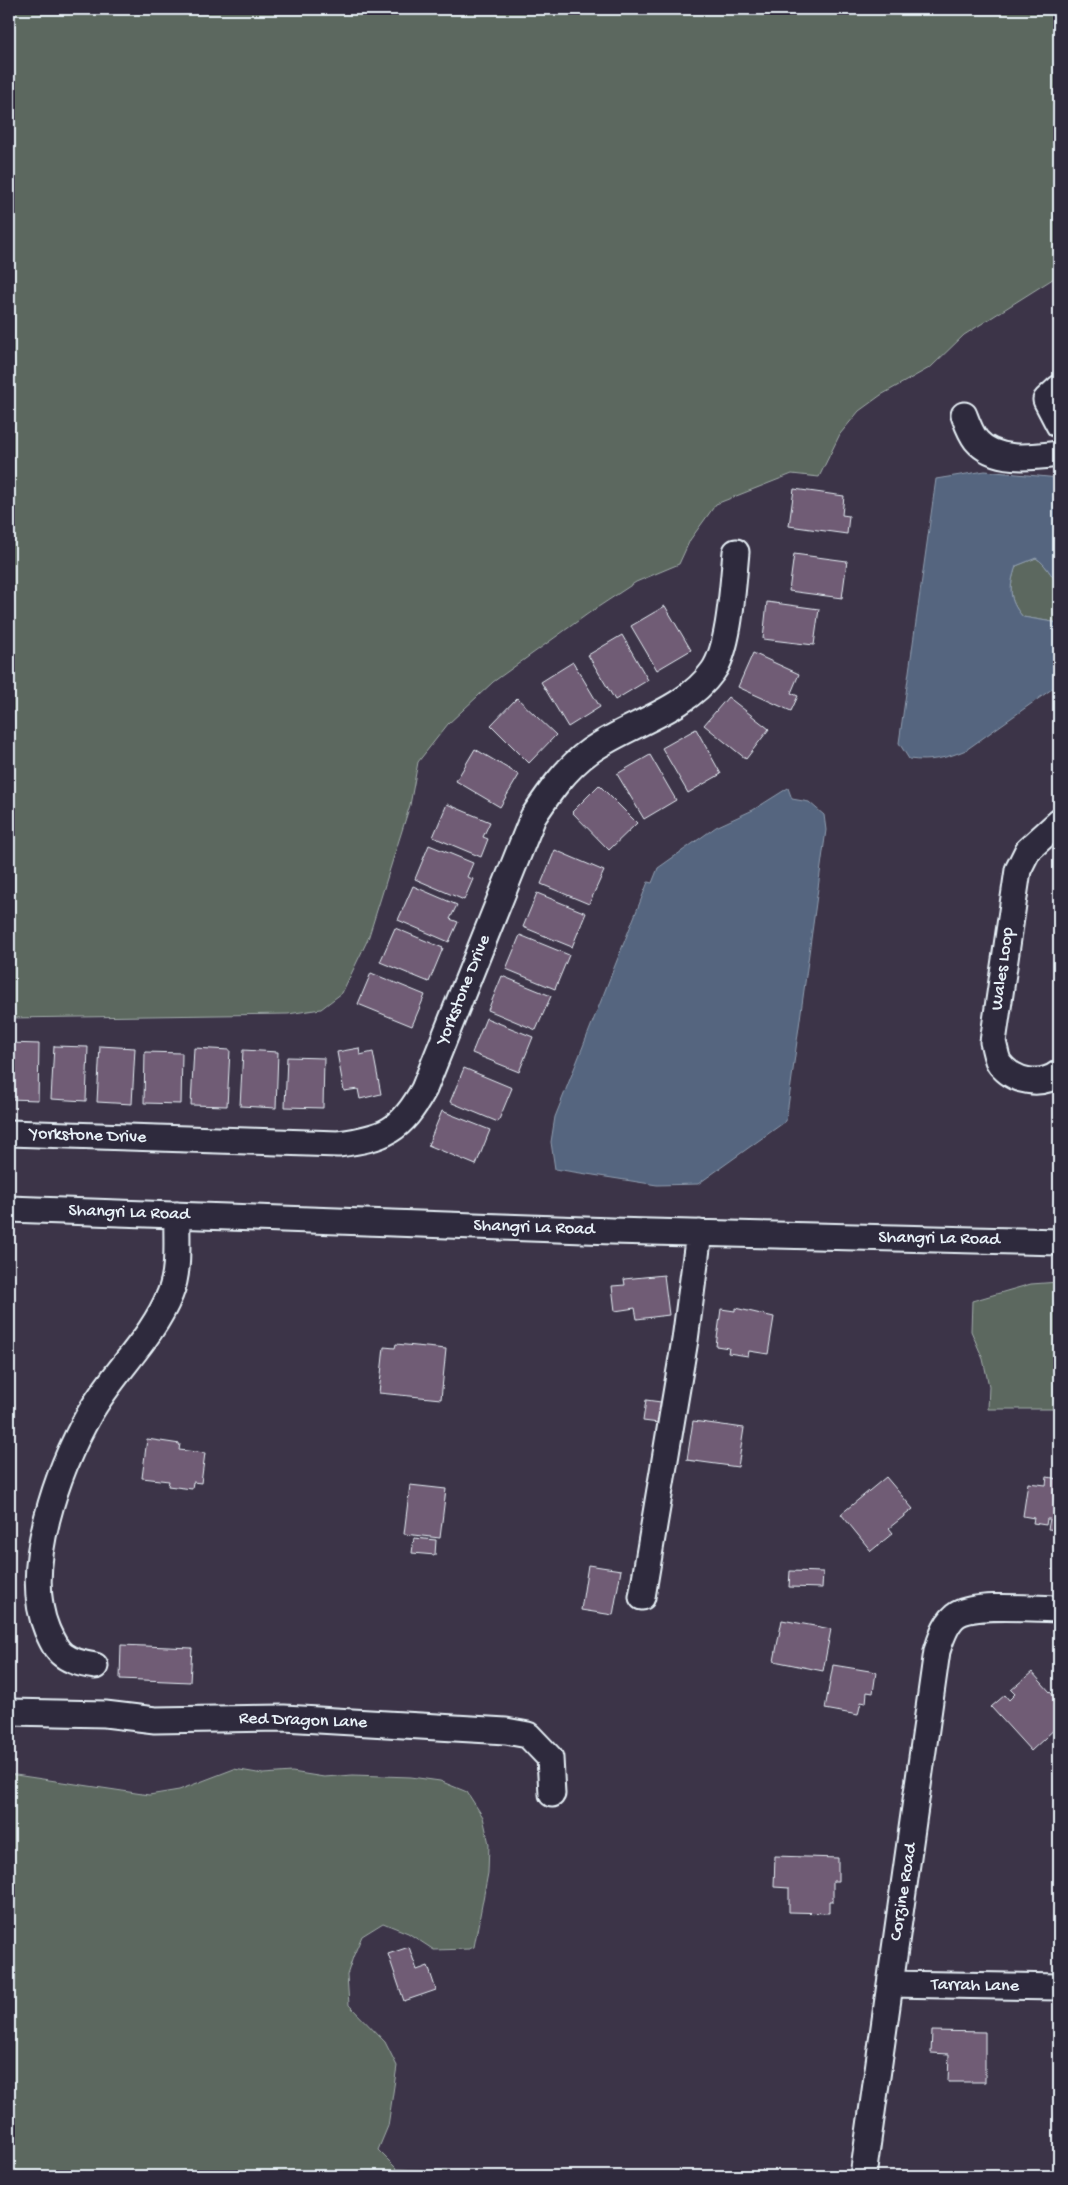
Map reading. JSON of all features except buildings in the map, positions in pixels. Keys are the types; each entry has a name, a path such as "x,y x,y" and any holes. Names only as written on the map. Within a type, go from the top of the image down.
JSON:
{"street":[{"path":"1053,394 1059,425"},
{"path":"964,415 977,441 998,453 1024,458 1059,454"},
{"name":"Yorkstone Drive","path":"9,1133 338,1144 369,1140 393,1129 412,1110 424,1089 533,817 552,788 590,750 690,695 714,670 724,641 736,552"},
{"name":"Wales Loop","path":"1059,822 1028,850 1018,870 993,1042 999,1063 1015,1078 1037,1082 1059,1073"},
{"name":"Shangri La Road","path":"9,1209 699,1233 1059,1242"},
{"path":"95,1666 77,1662 62,1654 52,1641 44,1623 40,1603 39,1564 41,1544 64,1468 74,1442 92,1410 158,1321 171,1292 176,1264 177,1215"},
{"path":"642,1597 685,1340 699,1233"},
{"name":"Corzine Road","path":"863,2176 937,1651 944,1630 958,1614 983,1608 1059,1609"},
{"name":"Red Dragon Lane","path":"9,1712 105,1714 155,1720 284,1718 506,1731 528,1735 550,1758 552,1794"},
{"name":"Tarrah Lane","path":"891,1984 1059,1987"}],"green space":[{"path":"9,9 1059,9 1059,275 964,335 931,367 881,395 859,411 840,434 819,477 792,474 716,504 690,540 679,564 636,582 589,613 493,682 448,724 418,762 410,805 368,939 342,993 321,1009 288,1014 9,1018"},
{"path":"1036,558 1059,584 1059,623 1023,617 1012,599 1011,587 1016,566"},
{"path":"1059,1282 1059,1409 988,1409 989,1386 983,1359 971,1331 972,1301 1031,1284"},
{"path":"234,1769 263,1774 292,1772 324,1777 353,1775 411,1777 440,1781 467,1792 483,1817 489,1844 488,1873 474,1947 469,1949 434,1950 408,1933 383,1923 362,1936 347,1975 349,2005 385,2042 397,2066 388,2126 378,2150 397,2169 447,2171 445,2176 9,2176 9,1774 149,1795 179,1790"}],"water":[{"path":"985,471 1059,478 1059,584 1036,558 1016,566 1011,593 1018,611 1023,617 1059,623 1059,684 966,750 938,759 909,759 899,743 936,479"},
{"path":"788,788 792,799 809,802 824,815 826,830 786,1121 698,1184 657,1185 555,1169 551,1142 555,1117 648,882 652,883 658,868 716,827 753,810"}]}
